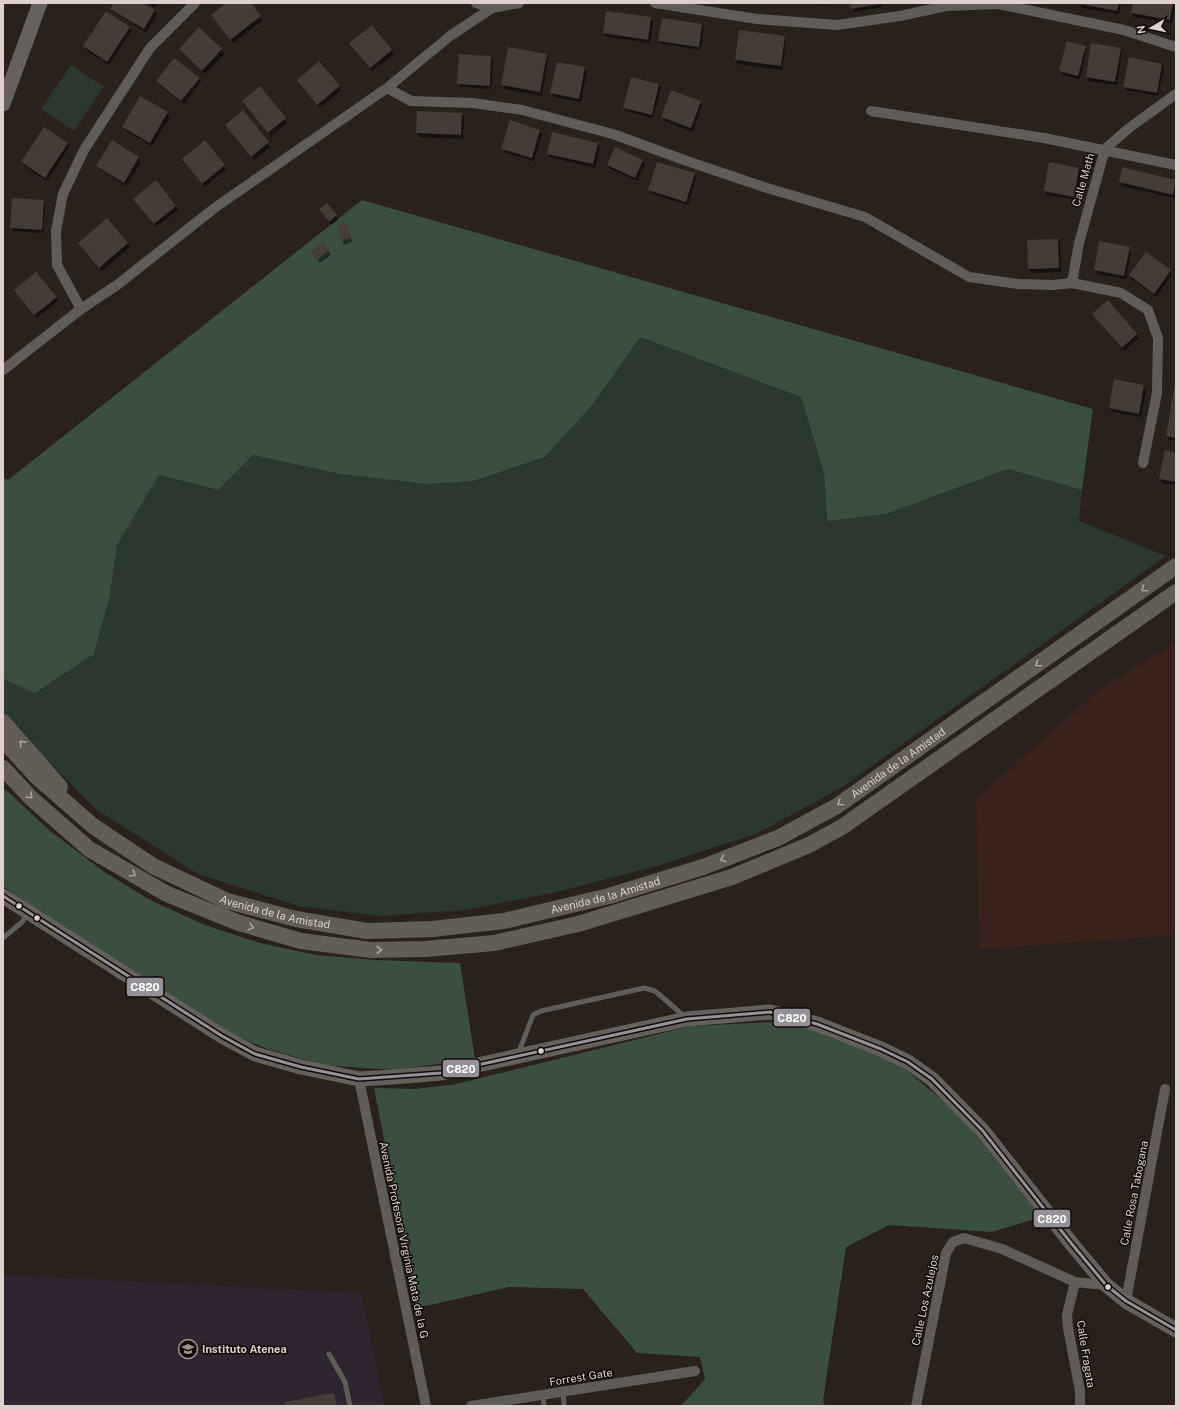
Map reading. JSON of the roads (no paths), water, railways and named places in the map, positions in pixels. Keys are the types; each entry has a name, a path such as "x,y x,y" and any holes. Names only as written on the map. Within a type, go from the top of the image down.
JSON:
{"main road":[{"path":"3,104 40,3"},
{"name":"Avenida de la Amistad","path":"3,740 38,778 93,826 153,866 227,901 296,919 367,931 432,929 504,921 594,900 703,867 778,838 837,806 1176,566"},
{"name":"Avenida de la Amistad","path":"3,768 31,798 89,849 167,894 239,924 301,941 371,950 426,950 494,943 578,924 724,879 809,845 842,827 1176,592"},
{"path":"3,722 28,749 93,826"},
{"path":"3,896 222,1036 255,1054 301,1067 359,1079 393,1078 441,1073 687,1019 770,1012 817,1024 881,1049 908,1062 932,1079 982,1130 1106,1285 1126,1301 1176,1330"}],"street":[{"path":"81,309 57,265 56,231 63,194 84,150 150,48 195,3"},
{"path":"476,3 492,8"},
{"path":"3,370 81,309 117,285 216,207 387,88 450,36 492,8 519,3"},
{"path":"655,3 757,19 837,25 900,16 946,4 998,4 1124,30 1176,47"},
{"path":"387,88 411,101 473,104 522,110 613,134 767,188 865,217 969,277 1018,284 1053,285 1072,283 1121,293 1148,310 1158,338 1156,393 1143,463"},
{"name":"Calle Math","path":"1072,283 1079,243 1104,149 1129,128 1176,94"},
{"path":"872,111 1036,136 1176,165"},
{"name":"Avenida Profesora Virginia Mata de la G","path":"359,1079 426,1406"},
{"name":"Calle Rosa Tabogana","path":"1126,1301 1165,1089"},
{"name":"Calle Los Azulejos","path":"916,1406 946,1254 952,1242 964,1238 1002,1249 1075,1282 1106,1285"},
{"name":"Calle Fragata","path":"1075,1282 1067,1316 1080,1391 1080,1406"},
{"name":"Forrest Gate","path":"471,1406 695,1371"}],"lane":[{"path":"3,938 21,923 28,913"},
{"path":"516,1056 533,1015 541,1011 644,988 655,991 687,1019"},
{"path":"329,1354 345,1382 350,1406"},
{"path":"563,1392 564,1406"},
{"path":"542,1395 544,1406"}],"place":[{"name":"Instituto Atenea","path":"188,1349"}]}
